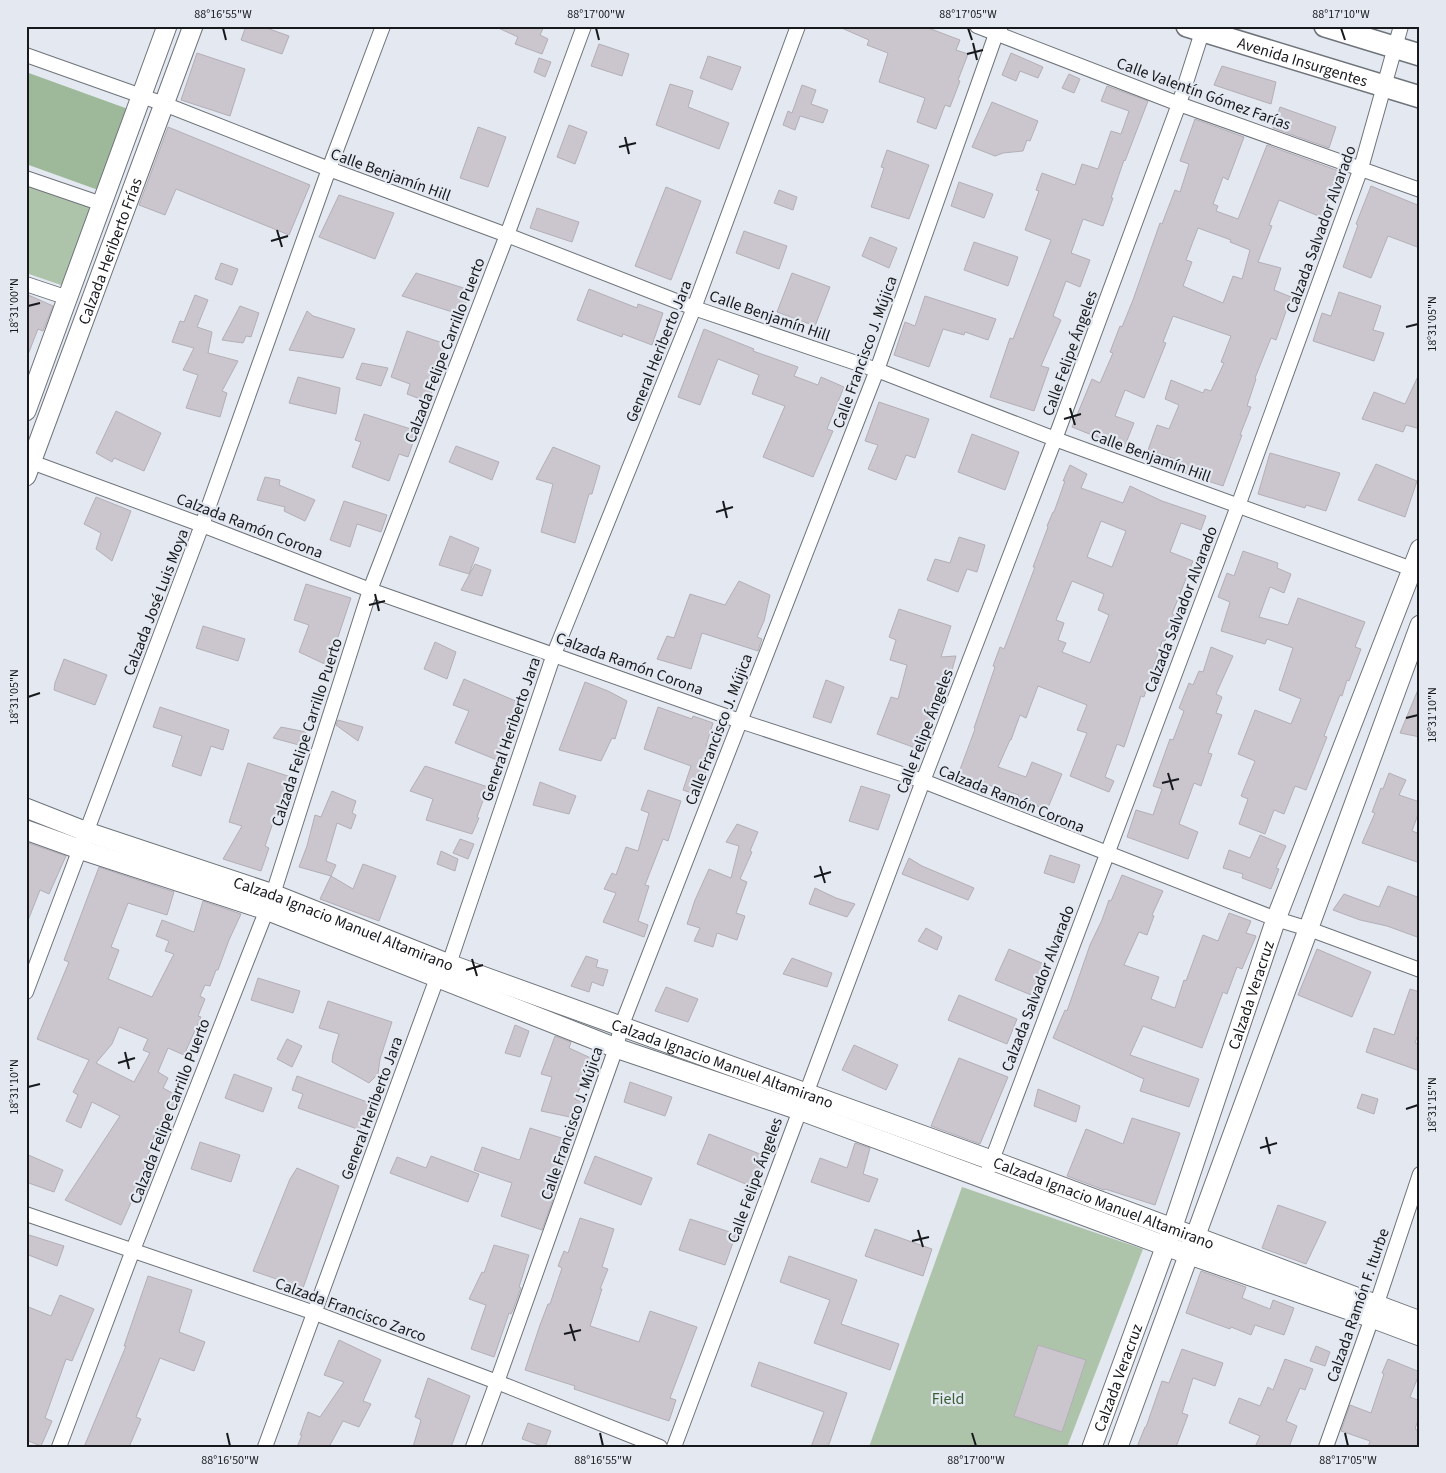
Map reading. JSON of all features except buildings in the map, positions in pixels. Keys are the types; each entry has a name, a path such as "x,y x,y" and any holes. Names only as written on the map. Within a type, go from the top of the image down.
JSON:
{"main road":[{"path":"1325,26 1420,55"},
{"name":"Avenida Insurgentes","path":"1198,28 1420,97"}],"street":[{"name":"Calzada Heriberto Frías","path":"26,411 167,26"},
{"name":"Calzada Heriberto Frías","path":"28,466 193,26"},
{"name":"Calzada José Luis Moya","path":"26,992 202,525 329,169 383,26"},
{"name":"Calzada Felipe Carrillo Puerto","path":"59,1447 270,902 370,590 507,235 584,26"},
{"name":"General Heriberto Jara","path":"265,1447 437,978 449,964 554,654 694,308 798,26"},
{"name":"Calle Valentín Gómez Farías","path":"977,26 998,30 1179,104 1420,190"},
{"name":"Calzada Salvador Alvarado","path":"985,1178 1238,506 1361,168 1401,26"},
{"name":"Calle Felipe Ángeles","path":"674,1447 923,781 1055,439 1179,104 1198,28"},
{"name":"Calle Francisco J. Mújica","path":"473,1447 616,1048 621,1027 877,370 998,30"},
{"name":"Calle Benjamín Hill","path":"26,55 164,104 694,308 877,370 1055,439 1416,571"},
{"path":"26,178 102,204"},
{"path":"26,284 68,298"},
{"name":"Calzada Ramón Corona","path":"28,466 202,525 370,590 740,721 923,781 1276,919 1309,929 1420,970"},
{"name":"Calzada Veracruz","path":"1092,1447 1168,1237 1276,919 1416,571 1420,549"},
{"name":"Calzada Veracruz","path":"1118,1447 1420,625"},
{"name":"Calzada Ignacio Manuel Altamirano","path":"26,808 270,902 449,964 621,1027 985,1178 1193,1246 1374,1312 1420,1336"},
{"name":"Calzada Ignacio Manuel Altamirano","path":"26,830 79,849 270,902 437,978 616,1048 991,1160 1168,1237"},
{"name":"Calzada Ramón F. Iturbe","path":"1326,1447 1420,1174"},
{"name":"Calzada Francisco Zarco","path":"26,1214 315,1313 497,1382 660,1447"},
{"name":"Calzada Ignacio Manuel Altamirano","path":"1374,1312 1420,1321"}],"green space":[{"path":"26,72 128,109 101,191 26,164"},
{"path":"26,177 96,205 67,287 26,273"},
{"name":"Field","path":"962,1187 1143,1249 1067,1447 869,1447"}]}
